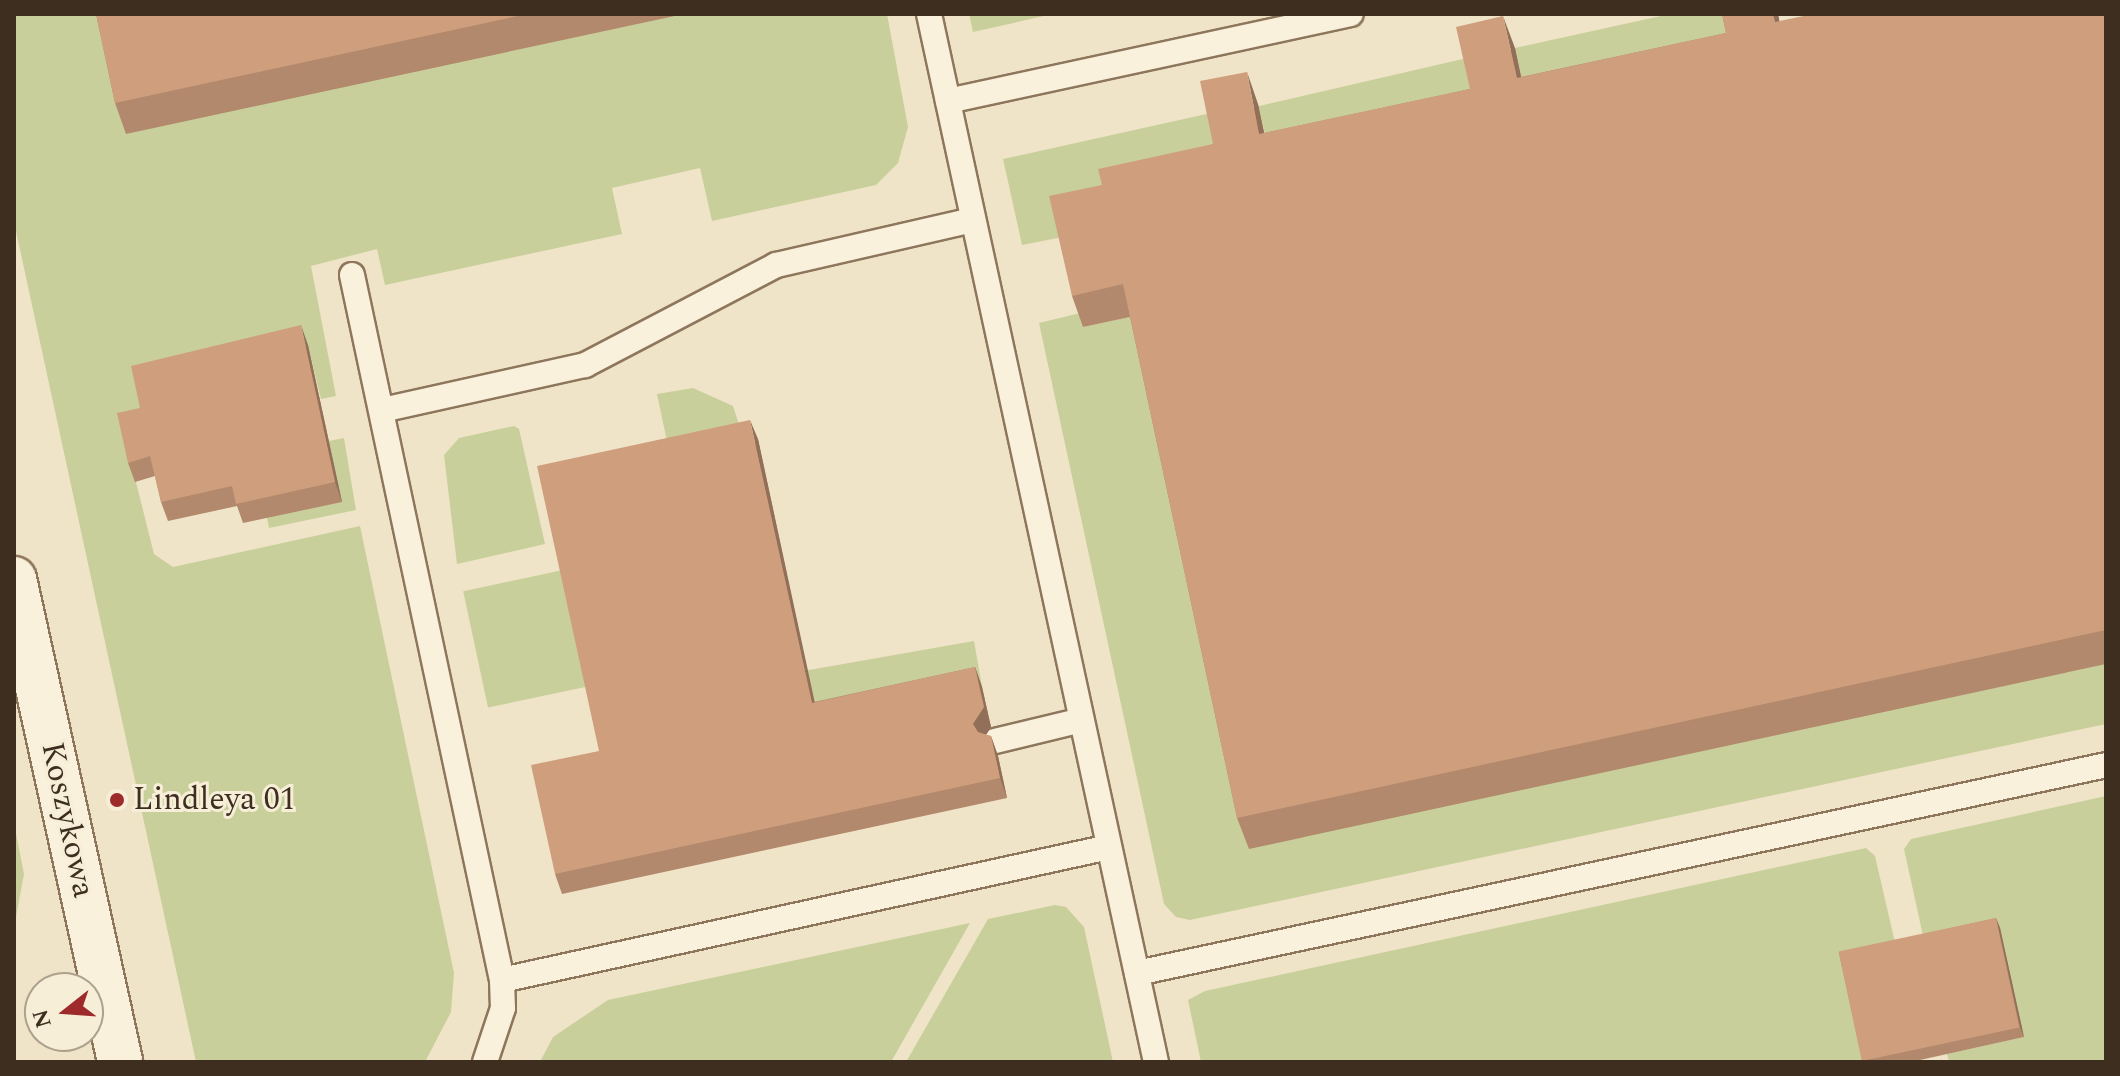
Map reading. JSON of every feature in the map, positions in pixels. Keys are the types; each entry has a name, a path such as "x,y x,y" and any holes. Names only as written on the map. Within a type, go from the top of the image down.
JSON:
{"street":[{"name":"Koszykowa","path":"14,579 120,1062"}],"lane":[{"path":"929,14 1156,1062"},
{"path":"948,101 1351,14"},
{"path":"382,410 585,365 776,265 973,220"},
{"path":"352,275 502,980 503,1008 485,1062"},
{"path":"995,741 1082,720"},
{"path":"1137,973 2106,765"},
{"path":"502,980 1109,847"}],"green space":[{"path":"14,14 887,14 908,127 898,163 876,185 712,221 700,168 612,188 622,234 385,285 377,249 311,266 336,396 321,399 308,345 209,367 147,428 136,482 154,554 173,567 360,526 454,973 451,1012 425,1062 196,1062 14,222"},
{"path":"969,14 1053,14 973,32"},
{"path":"1670,14 1727,14 1738,64 1528,109 1515,48"},
{"path":"1467,58 1481,120 1273,168 1258,106"},
{"path":"1211,113 1224,176 1063,237 1022,245 1003,159"},
{"path":"1080,313 1083,327 1134,316 2106,664 2106,724 1190,920 1176,917 1164,904 1039,323"},
{"path":"693,388 733,406 742,434 669,451 657,394"},
{"path":"514,426 519,429 545,544 457,564 444,455 459,438"},
{"path":"344,438 356,510 269,528 267,518 329,441"},
{"path":"563,570 588,686 488,708 463,591"},
{"path":"974,641 982,687 816,717 808,670"},
{"path":"2106,796 2106,1062 1949,1062 1947,1054 2024,1037 1925,945 1904,849 1911,839"},
{"path":"14,823 24,874 14,928 16,882"},
{"path":"1866,848 1875,856 1897,951 1864,1062 1201,1062 1188,1000 1205,991"},
{"path":"1055,905 1066,907 1084,927 1113,1062 906,1062 988,919"},
{"path":"970,923 891,1062 540,1062 553,1037 608,1000"}],"building":[{"path":"96,14 527,14 115,103"},
{"path":"1722,14 1773,14 1775,22 1813,14 2106,14 2106,630 1237,818 1123,284 1072,296 1049,196 1102,185 1098,169 1213,144 1200,81 1247,72 1259,134 1470,89 1456,27 1503,16 1517,78 1726,33"},
{"path":"301,325 335,482 236,504 232,486 161,502 150,456 128,463 117,413 140,408 131,366"},
{"path":"750,420 812,703 975,667 984,707 973,724 978,732 991,736 1000,778 555,874 531,765 599,751 537,466"},
{"path":"1996,918 2019,1028 1862,1061 1839,951"}],"place":[{"name":"Lindleya 01","path":"117,800"}]}
